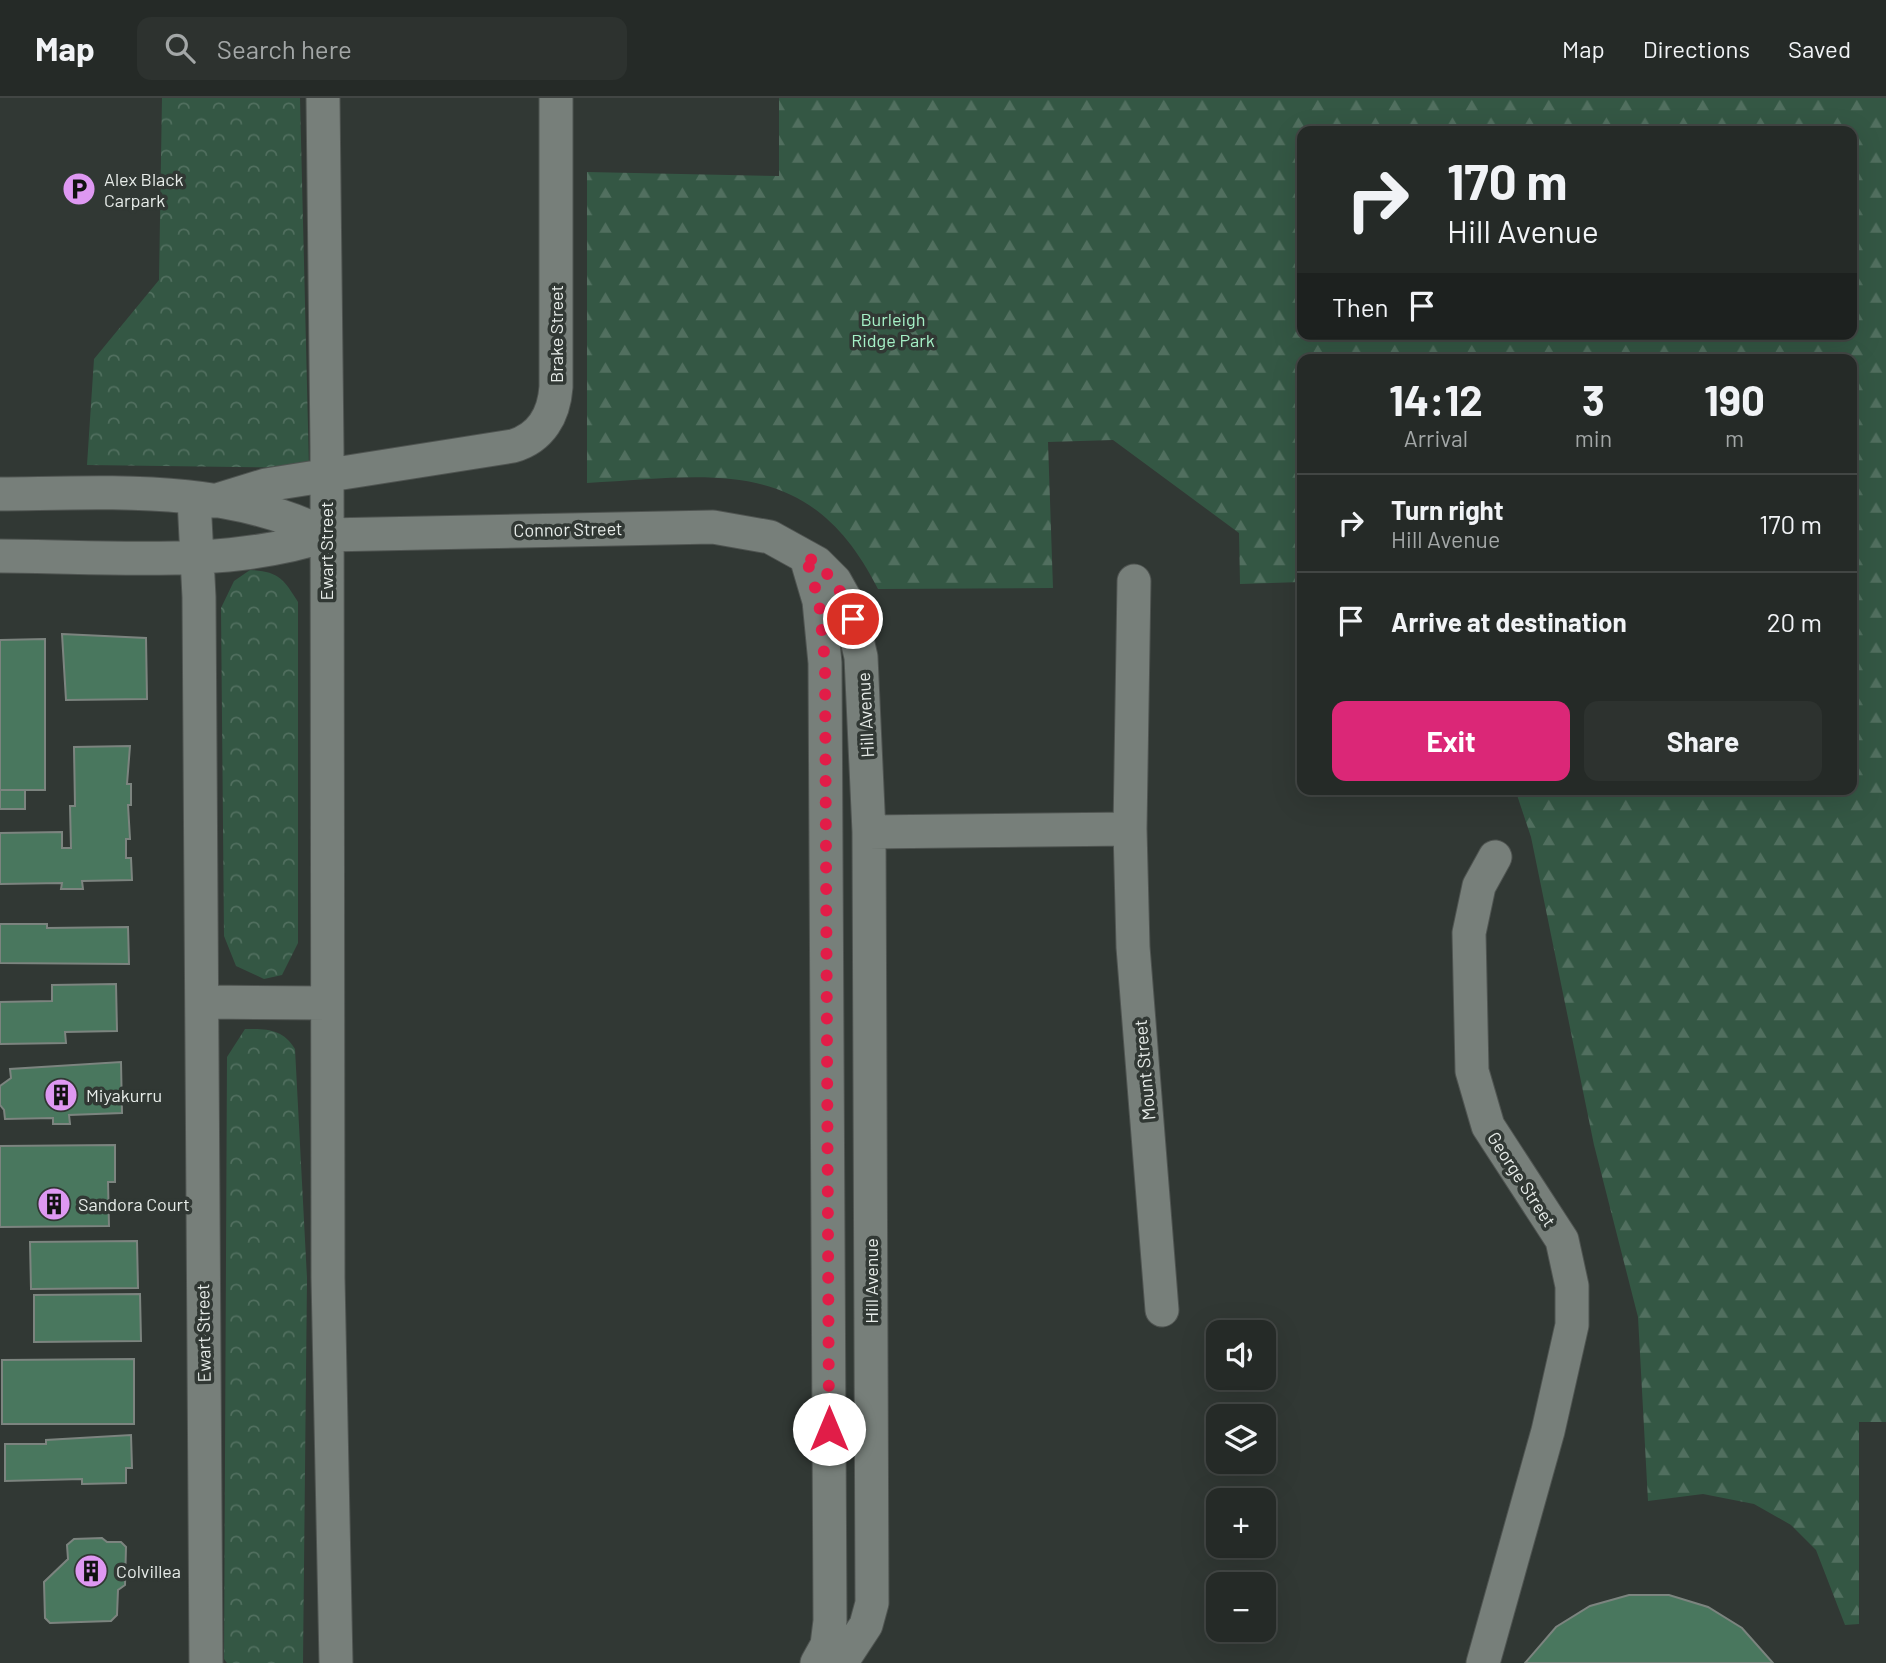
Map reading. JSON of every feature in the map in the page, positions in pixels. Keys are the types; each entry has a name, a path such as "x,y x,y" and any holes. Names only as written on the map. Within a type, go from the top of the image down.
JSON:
{"street":[{"name":"Ewart Street","path":"323,98 327,477 328,1292 336,1663"},
{"name":"Brake Street","path":"204,500 266,485 513,446 536,434 548,419 556,387 556,98"},
{"name":"Connor Street","path":"0,494 161,494 271,511 327,535"},
{"name":"Ewart Street","path":"204,500 195,555 199,597 206,1663"},
{"name":"Connor Street","path":"0,556 195,555 277,549 327,535 713,527 753,532 805,554"},
{"name":"Hill Avenue","path":"805,554 835,581 849,606 858,632 865,696 869,832 872,1603 866,1625 841,1663"},
{"path":"805,554 821,617 825,677 830,1620 827,1645 817,1663"},
{"name":"Mount Street","path":"1134,581 1130,829 1133,947 1162,1310"},
{"path":"869,832 1130,829"},
{"name":"George Street","path":"1483,1663 1548,1431 1572,1325 1572,1286 1562,1240 1488,1126 1472,1071 1469,933 1479,886 1495,857"},
{"path":"203,1002 327,1003"}],"green space":[{"path":"162,98 300,98 309,468 87,465 94,359 159,280"},
{"name":"Burleigh Ridge Park","path":"779,98 1886,98 1886,1422 1859,1422 1859,1624 1845,1625 1816,1550 1791,1525 1754,1504 1703,1494 1648,1501 1638,1317 1594,1145 1531,837 1517,795 1857,795 1857,354 1297,354 1297,582 1240,584 1239,533 1113,440 1048,442 1053,588 878,589 851,545 822,514 790,494 755,483 717,478 587,483 587,172 779,176"},
{"path":"250,570 274,574 289,587 298,602 298,943 282,975 264,979 236,966 224,936 221,608 234,581"},
{"path":"245,1029 267,1030 280,1034 295,1049 307,1278 303,1663 227,1663 224,1659 227,1057"}],"building":[{"path":"62,634 146,638 147,699 66,700"},
{"path":"45,639 45,790 0,790 0,640"},
{"path":"130,746 127,784 131,784 131,805 128,805 130,839 126,839 126,858 131,858 132,880 82,881 83,889 61,889 62,883 0,884 0,833 62,832 62,848 71,848 70,806 75,806 74,747"},
{"path":"0,790 25,790 25,809 0,809"},
{"path":"0,924 47,924 47,928 128,927 129,964 0,963"},
{"path":"116,984 117,1031 65,1032 66,1043 0,1044 0,1002 52,1001 52,985"},
{"name":"Miyakurru","path":"121,1062 122,1113 69,1115 70,1124 53,1124 53,1118 5,1119 0,1105 0,1086 11,1078 10,1069"},
{"name":"Sandora Court","path":"115,1145 115,1182 108,1182 109,1226 0,1227 0,1146"},
{"path":"137,1241 138,1288 31,1289 30,1242"},
{"path":"140,1294 141,1341 34,1342 34,1295"},
{"path":"134,1359 134,1424 2,1424 2,1360"},
{"path":"131,1435 132,1468 126,1468 126,1483 82,1484 82,1479 5,1481 5,1444 46,1444 46,1440"},
{"name":"Colvillea","path":"102,1538 107,1542 121,1542 126,1547 125,1585 118,1590 117,1615 111,1621 50,1623 45,1618 44,1582 68,1559 67,1545 74,1539"},
{"path":"1629,1595 1669,1595 1708,1607 1742,1628 1773,1663 1525,1663 1556,1627 1590,1606"}],"place":[{"name":"Alex Black Carpark","path":"79,189"},
{"name":"Miyakurru","path":"61,1095"},
{"name":"Sandora Court","path":"54,1204"},
{"name":"Colvillea","path":"91,1571"}],"route":[{"path":"829,1429 825,663 819,601 805,554 835,581 853,619"}]}
